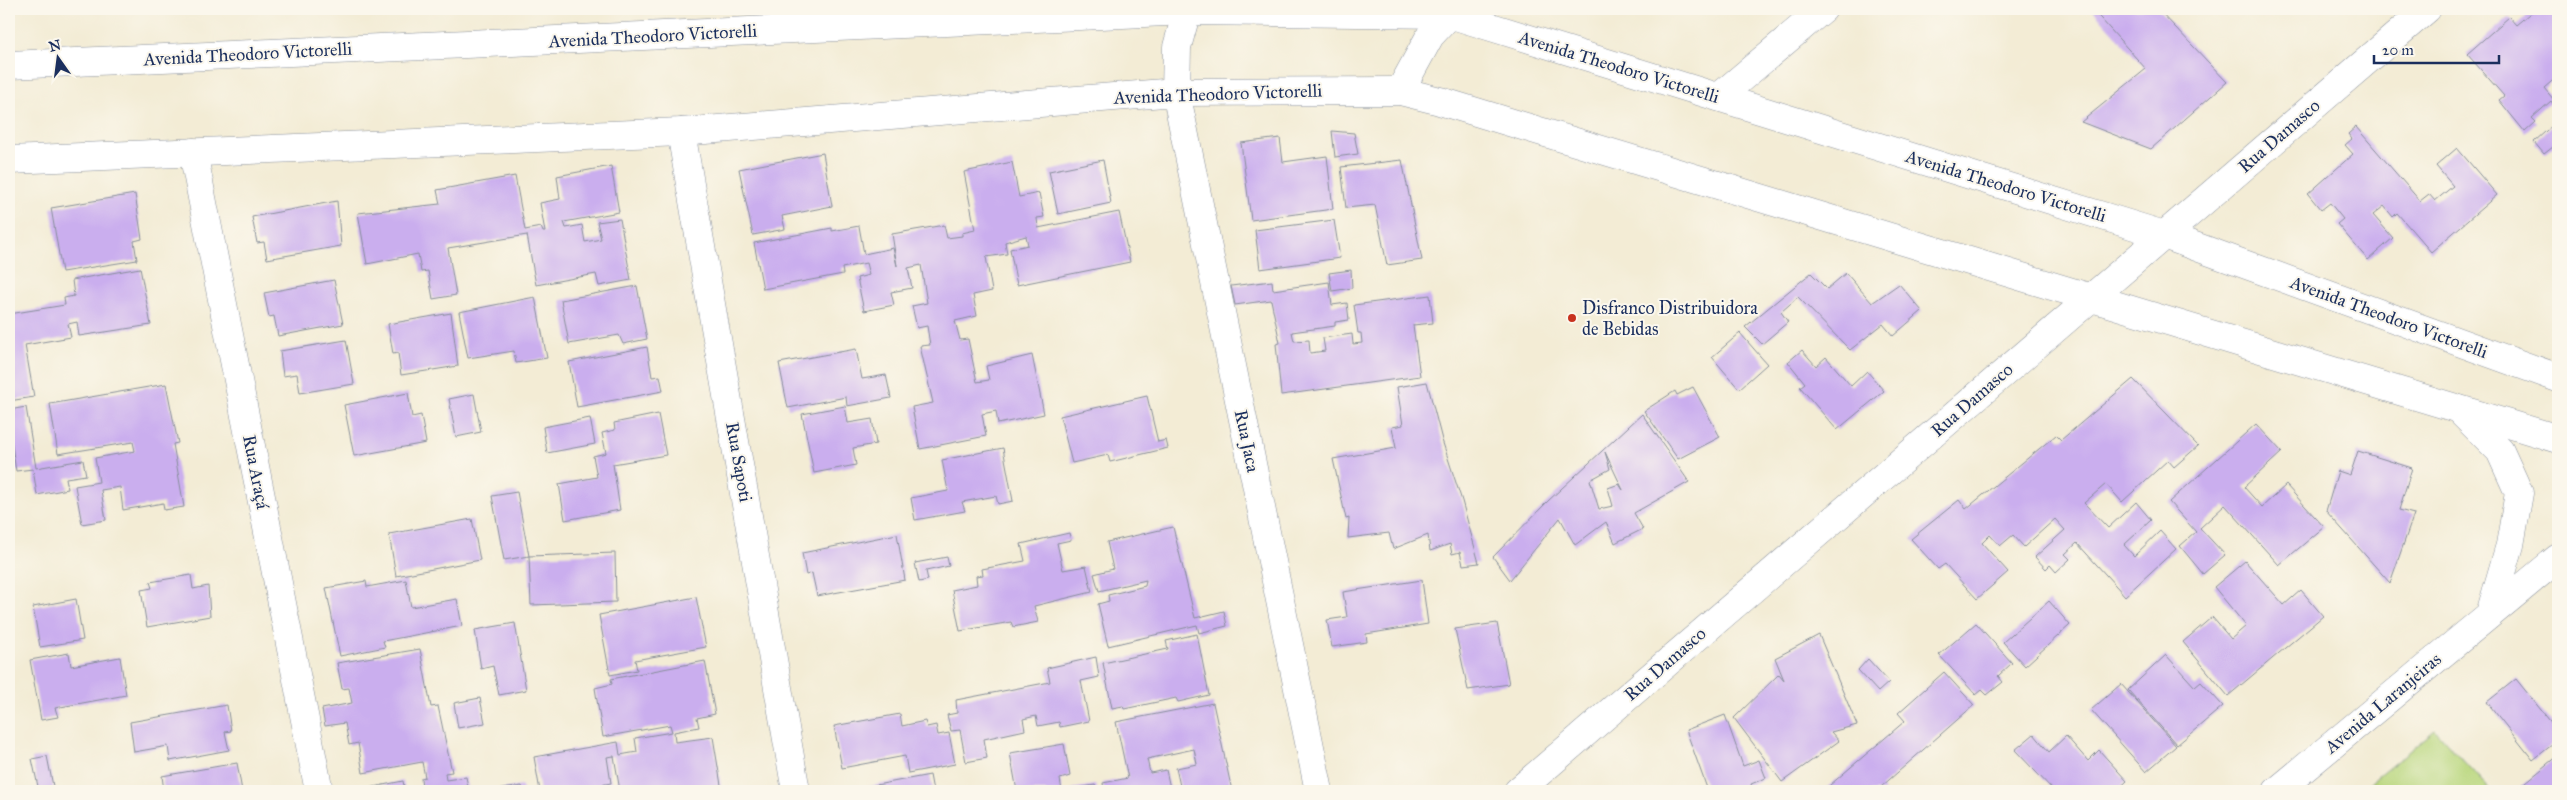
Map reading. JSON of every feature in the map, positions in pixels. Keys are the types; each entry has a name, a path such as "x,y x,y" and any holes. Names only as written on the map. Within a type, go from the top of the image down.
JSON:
{"main road":[{"path":"1719,97 1823,9"},
{"name":"Rua Damasco","path":"1518,791 2427,9"},
{"name":"Avenida Theodoro Victorelli","path":"9,66 1188,11 1452,12 2164,235 2558,378"},
{"name":"Rua Jaca","path":"1188,11 1177,47 1176,92 1319,791"},
{"path":"1400,91 1430,36 1452,12"},
{"name":"Avenida Theodoro Victorelli","path":"9,160 681,132 1176,92 1400,91 1440,101 2558,439"},
{"name":"Rua Sapoti","path":"681,132 796,791"},
{"name":"Rua Araçá","path":"194,152 319,791"},
{"path":"2458,409 2500,451 2518,493 2510,545 2490,614"},
{"name":"Avenida Laranjeiras","path":"2277,791 2558,558"}],"green space":[{"path":"2435,730 2491,791 2360,791"}],"building":[{"path":"2092,9 2158,9 2227,82 2151,149 2081,122 2146,69"},
{"path":"2535,9 2558,9 2558,76 2544,88 2554,100 2558,96 2558,110 2551,101 2532,118 2536,122 2525,132 2499,100 2504,96 2467,54 2509,17 2516,25"},
{"path":"2558,120 2558,143 2544,154 2534,142"},
{"path":"2356,127 2420,201 2429,194 2435,201 2453,186 2436,166 2457,148 2497,195 2431,252 2397,213 2393,217 2384,206 2373,215 2393,238 2368,260 2337,224 2343,219 2330,203 2321,210 2308,194 2353,154 2345,145 2352,139 2348,134"},
{"path":"1332,131 1354,133 1358,154 1335,157"},
{"path":"1280,138 1283,162 1327,156 1333,209 1251,220 1241,143"},
{"path":"823,153 832,206 782,216 785,229 753,235 739,169"},
{"path":"1103,160 1111,203 1058,214 1049,171"},
{"path":"1402,160 1422,260 1387,265 1375,205 1346,208 1341,167"},
{"path":"1012,162 1019,197 1039,193 1044,217 1037,218 1038,228 1119,212 1130,262 1017,285 1010,249 1028,245 1026,236 1005,242 1007,254 986,257 992,291 973,295 977,316 955,321 960,340 968,339 977,382 989,380 986,366 1032,355 1044,414 998,424 996,411 982,414 986,436 920,449 912,407 933,403 920,346 930,345 927,326 917,328 912,306 927,303 921,265 908,268 912,288 891,292 894,305 864,311 857,278 869,275 866,263 842,268 843,274 763,289 754,243 832,228 832,231 859,226 864,254 893,248 897,266 892,234 944,225 947,238 962,236 962,233 975,230 964,172"},
{"path":"611,166 619,212 564,222 566,228 582,225 585,242 601,239 597,222 620,219 631,280 599,286 596,274 536,285 527,235 448,248 456,295 433,299 428,271 421,272 418,254 367,264 358,213 440,204 437,190 515,176 525,230 541,227 543,232 545,232 540,203 560,199 557,176"},
{"path":"135,194 142,239 134,241 137,260 62,272 51,208"},
{"path":"337,201 341,246 267,259 264,242 257,243 252,217"},
{"path":"1334,220 1340,258 1260,269 1255,230"},
{"path":"140,268 151,325 79,336 77,322 68,324 71,337 25,345 34,397 9,401 9,314 65,305 64,298 74,296 72,280"},
{"path":"1351,270 1352,288 1332,291 1329,273"},
{"path":"1811,273 1827,289 1846,273 1872,303 1899,284 1922,311 1893,336 1883,324 1850,350 1798,297 1781,312 1788,322 1762,344 1745,327"},
{"path":"334,280 343,324 278,336 274,316 269,317 264,293"},
{"path":"1272,281 1273,290 1329,282 1332,305 1347,303 1349,320 1335,322 1335,326 1292,332 1294,341 1309,340 1310,353 1325,351 1323,338 1352,334 1353,344 1362,343 1361,333 1358,333 1354,305 1430,295 1433,323 1413,325 1420,376 1281,395 1276,344 1280,343 1271,300 1235,305 1231,286"},
{"path":"637,286 647,339 623,344 619,335 569,344 561,300"},
{"path":"535,297 547,358 516,363 514,351 468,358 459,312"},
{"path":"451,313 458,366 401,375 398,353 393,354 388,324"},
{"path":"1740,333 1767,364 1739,389 1712,357"},
{"path":"346,340 354,384 300,393 297,374 283,376 280,351"},
{"path":"647,347 652,377 660,376 663,391 577,407 569,362"},
{"path":"856,349 862,379 886,375 891,398 847,406 846,397 788,408 779,363"},
{"path":"1802,350 1816,366 1826,357 1851,386 1867,371 1884,391 1837,430 1800,387 1805,383 1788,362"},
{"path":"2133,379 2198,446 2174,467 2168,460 2122,502 2106,484 2084,503 2108,528 2136,502 2151,520 2124,545 2134,556 2160,531 2176,549 2125,596 2077,543 2065,554 2070,559 2056,572 2050,565 2046,569 2035,557 2065,530 2055,519 2024,547 2013,535 2000,546 1990,535 1982,543 2008,572 1977,599 1945,564 1938,569 1911,539 1959,500 1966,509 2056,435 2061,440"},
{"path":"1427,382 1442,440 1462,501 1479,563 1463,565 1460,552 1452,554 1450,544 1430,551 1428,535 1393,549 1389,533 1348,538 1349,518 1346,519 1333,459 1396,448 1392,427 1403,425 1397,387"},
{"path":"166,384 178,443 173,444 184,507 164,510 163,503 123,510 120,487 101,490 106,520 82,524 75,486 99,482 95,458 135,451 133,442 58,454 50,404"},
{"path":"1693,387 1720,437 1678,459 1644,411 1675,391 1677,395"},
{"path":"408,393 412,417 421,415 426,443 354,456 344,405"},
{"path":"474,394 481,432 456,437 449,399"},
{"path":"1147,396 1158,442 1166,440 1168,448 1110,462 1108,455 1072,463 1060,416"},
{"path":"845,406 848,423 872,419 876,444 853,448 856,465 814,473 802,414"},
{"path":"26,407 36,468 83,460 86,475 66,478 68,489 37,495 33,469 16,471 9,426 9,410"},
{"path":"658,414 666,455 613,464 620,510 565,520 559,484 597,477 593,456 606,453 602,433 615,430 614,423"},
{"path":"1642,414 1689,482 1634,513 1643,529 1615,543 1606,522 1575,545 1560,518 1510,580 1493,557 1548,501","holes":["1605,452 1623,490 1619,484 1608,488 1613,506 1599,509 1590,480 1610,469"]},
{"path":"590,418 595,444 547,453 543,427"},
{"path":"2256,424 2282,452 2244,487 2262,507 2286,485 2324,527 2279,565 2225,505 2200,528 2225,555 2203,574 2180,546 2196,532 2169,502"},
{"path":"1003,448 1013,501 998,504 996,496 962,502 965,511 915,520 911,498 948,491 942,460"},
{"path":"2358,451 2412,468 2399,510 2414,514 2390,583 2326,511 2338,471 2350,475"},
{"path":"517,492 529,556 504,560 492,496"},
{"path":"472,519 480,560 396,576 389,534"},
{"path":"1173,527 1195,618 1224,611 1227,626 1199,633 1197,625 1108,646 1098,604 1109,601 1108,595 1145,586 1146,580 1099,591 1094,574 1113,569 1107,542"},
{"path":"1069,533 1071,540 1057,543 1063,570 1086,566 1092,592 1034,606 1038,622 1013,627 1011,622 960,631 952,590 977,585 976,576 983,575 982,569 1025,561 1021,544"},
{"path":"897,534 905,580 817,596 812,573 806,575 802,553"},
{"path":"615,553 616,602 531,605 529,556"},
{"path":"947,557 949,566 926,571 928,580 919,582 915,563"},
{"path":"2245,561 2284,605 2301,590 2323,616 2228,696 2183,642 2212,617 2231,639 2246,626 2214,587"},
{"path":"191,575 193,589 208,586 210,616 147,627 141,590 152,588 150,582"},
{"path":"406,580 411,607 457,599 462,626 383,641 385,647 340,656 326,588 366,581 367,587"},
{"path":"1422,580 1428,624 1366,634 1367,642 1332,647 1327,620 1347,617 1343,592"},
{"path":"696,597 706,647 635,660 637,670 610,675 599,615"},
{"path":"76,599 83,640 40,647 33,607"},
{"path":"2049,601 2070,625 2025,666 2003,642"},
{"path":"515,623 526,690 499,695 493,666 481,669 475,630"},
{"path":"1497,623 1509,684 1468,690 1455,629"},
{"path":"1976,623 2012,663 1998,676 2003,682 1987,695 1982,690 1976,695 1939,655"},
{"path":"1197,634 1209,695 1178,702 1176,698 1124,709 1123,706 1112,708 1103,663 1168,649 1166,641"},
{"path":"1819,635 1857,725 1831,732 1839,741 1782,782 1734,718 1779,674 1784,680 1775,658"},
{"path":"420,649 431,707 438,706 452,772 445,773 446,780 466,777 469,791 416,791 422,788 421,778 425,777 422,762 363,773 358,743 349,745 345,723 325,726 322,709 352,703 349,688 342,689 337,663"},
{"path":"69,653 71,666 120,657 126,695 55,708 58,717 41,720 30,660"},
{"path":"2166,655 2195,687 2201,682 2223,706 2177,745 2128,690"},
{"path":"1096,657 1099,677 1081,681 1089,721 1060,727 1059,722 1038,726 1036,716 1023,719 1025,730 984,739 987,758 966,762 960,730 951,731 947,715 957,713 956,700 1050,682 1047,668"},
{"path":"1868,659 1889,682 1878,692 1858,670"},
{"path":"705,661 715,714 697,718 699,727 674,732 675,742 713,737 722,791 620,791 614,756 607,757 611,783 570,791 540,791 534,757 618,742 620,755 637,752 635,738 672,732 670,725 603,737 595,688 612,684 611,679"},
{"path":"1944,672 1974,705 1881,787 1884,791 1823,791 1905,721 1898,713"},
{"path":"2516,679 2558,731 2558,740 2533,760 2487,702"},
{"path":"2121,684 2176,746 2146,772 2091,710"},
{"path":"480,698 485,723 458,728 454,703"},
{"path":"1213,703 1232,791 1104,791 1103,783 1128,778 1116,722","holes":["1194,749 1197,764 1176,768 1180,786 1170,788 1166,770 1150,773 1147,759"]},
{"path":"227,705 231,731 225,732 229,750 170,761 168,746 134,752 130,722"},
{"path":"900,714 902,726 925,721 927,727 936,725 938,735 949,733 955,764 908,773 905,756 842,768 834,726"},
{"path":"1725,715 1743,766 1759,760 1766,778 1751,784 1753,791 1708,791 1686,730"},
{"path":"2034,734 2049,752 2066,736 2088,761 2099,750 2127,781 2116,791 2054,791 2015,750"},
{"path":"1064,744 1070,776 1060,779 1062,791 1017,791 1010,753"},
{"path":"47,756 54,791 39,791 32,759"},
{"path":"2558,756 2558,791 2515,791"},
{"path":"237,763 242,791 164,791 162,776"},
{"path":"930,775 933,791 849,791 849,790"},
{"path":"403,781 405,791 358,791 358,790"},
{"path":"1095,785 1097,791 1073,791 1072,789"},
{"path":"522,786 523,791 496,791 496,790"}],"place":[{"name":"Disfranco Distribuidora de Bebidas","path":"1572,318"}]}
